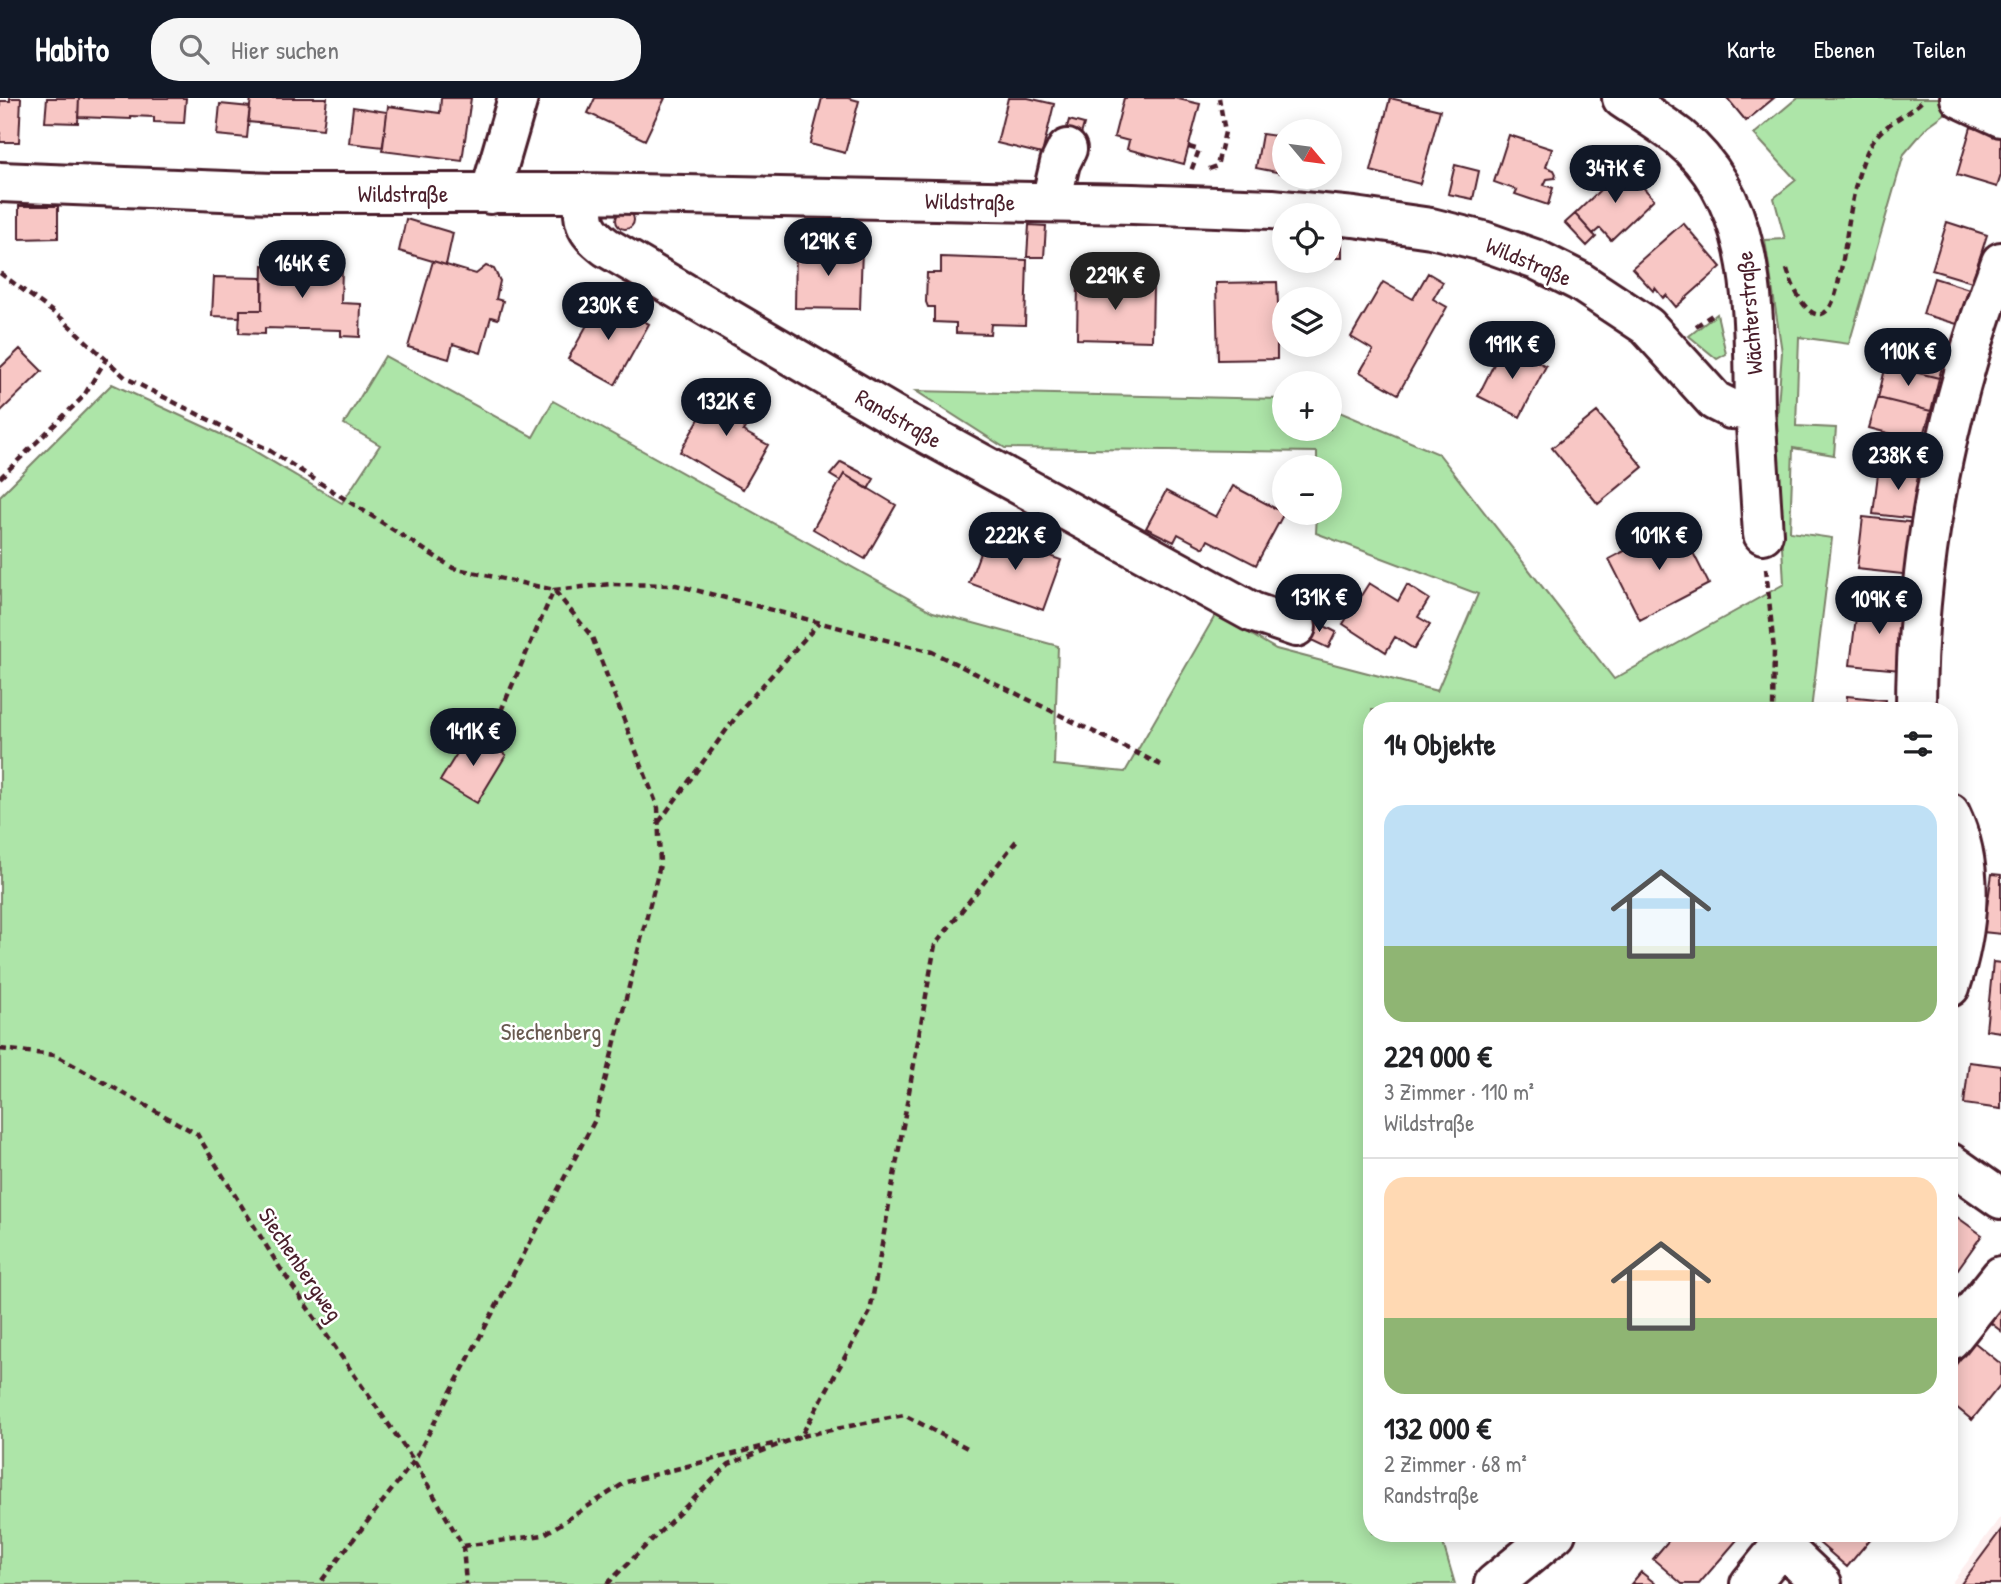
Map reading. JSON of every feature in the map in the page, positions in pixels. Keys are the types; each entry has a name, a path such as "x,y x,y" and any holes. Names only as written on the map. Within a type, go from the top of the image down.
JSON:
{"street":[{"path":"491,194 518,98"},
{"name":"Wächterstraße","path":"1622,98 1679,137 1701,160 1724,192 1739,226 1750,288 1755,410"},
{"path":"1960,98 2001,117"},
{"path":"1051,202 1060,163 1067,149"},
{"name":"Wildstraße","path":"0,182 273,193 584,194 1051,202 1272,209 1431,228 1483,241 1537,260 1618,305 1647,326 1715,401 1731,409 1755,410"},
{"name":"Randstraße","path":"584,194 583,219 591,235 607,247 898,418 1252,612 1296,626"},
{"path":"1916,702 1916,642 1942,459 1963,372 2001,261"},
{"path":"1755,410 1763,534"},
{"path":"1958,836 1967,898 1958,961"},
{"path":"1958,1169 2001,1199"},
{"path":"1958,1330 2001,1276"},
{"path":"1494,1584 1545,1542"},
{"path":"1749,1584 1784,1542"},
{"path":"1788,1542 1822,1584"}],"path":[{"path":"1191,172 1203,172 1217,166 1225,132 1219,98"},
{"path":"1785,262 1801,303 1815,313 1823,312 1829,307 1840,275 1860,174 1872,142 1880,131 1915,109 1925,98"},
{"path":"0,273 53,311 126,379 267,449 453,568 554,590 611,584 676,585 932,652 1161,765"},
{"path":"1667,347 1750,288"},
{"path":"0,478 83,397 105,361"},
{"path":"1763,534 1774,650 1773,702"},
{"path":"481,741 500,713 554,590"},
{"path":"319,1584 414,1461 595,1120 660,865 659,808 592,637 554,590"},
{"path":"659,823 744,706 819,623"},
{"path":"607,1584 729,1464 801,1436 870,1312 935,945 1017,840"},
{"name":"Siechenbergweg","path":"0,1049 55,1055 197,1134 280,1268 414,1461 463,1546"},
{"path":"466,1584 463,1546 543,1535 626,1482 801,1436 904,1415 971,1450"}],"shaded area":[{"path":"2001,1516 2001,1584 1951,1584"}],"green space":[{"name":"Siechenberg","path":"1797,98 1943,98 1957,105 1928,126 1904,154 1849,344 1799,337 1796,426 1836,428 1834,455 1793,448 1790,532 1832,538 1812,702 1363,702 1363,1542 1443,1542 1455,1584 0,1584 0,496 112,384 246,446 342,503 380,445 344,424 385,356 533,437 553,401 933,612 1058,646 1054,765 1125,772 1216,614 1276,649 1437,691 1478,594 1316,533 1316,525 1342,525 1342,455 1317,455 1317,452 1005,448 916,391 1272,399 1272,441 1342,441 1342,413 1439,454 1614,679 1784,584 1776,433 1782,352 1765,240 1785,239 1774,198 1796,180 1754,134"},
{"path":"1717,314 1726,354 1717,359 1689,336"}],"building":[{"path":"10,98 21,98 19,142 0,142 0,101 10,101"},
{"path":"47,98 79,98 78,123 45,122"},
{"path":"79,98 186,98 184,123 154,122 154,117 78,117"},
{"path":"251,98 327,98 323,129 248,122"},
{"path":"441,98 471,98 462,161 382,151 388,106 440,113"},
{"path":"595,98 665,98 645,140 588,113"},
{"path":"822,98 848,98 859,101 845,153 810,144"},
{"path":"1008,98 1028,98 1054,104 1042,154 997,143"},
{"path":"1124,98 1174,98 1200,104 1184,164 1127,149 1129,141 1114,137"},
{"path":"1390,98 1440,110 1420,184 1371,171"},
{"path":"1727,98 1774,98 1746,121"},
{"path":"220,104 250,107 247,138 217,135"},
{"path":"353,107 387,112 383,147 349,143"},
{"path":"1069,120 1084,124 1077,149 1062,146"},
{"path":"1971,127 2001,136 2001,175 1997,187 1957,175"},
{"path":"1262,134 1272,135 1272,171 1256,168"},
{"path":"1509,135 1552,149 1546,167 1554,170 1556,174 1555,178 1547,179 1544,185 1553,188 1548,205 1515,194 1517,190 1494,182"},
{"path":"1455,165 1479,171 1473,199 1448,194"},
{"path":"1624,167 1654,199 1611,240 1600,228 1593,234 1575,214"},
{"path":"19,206 58,206 58,238 19,239"},
{"path":"621,211 629,211 634,220 632,227 621,229 616,224 616,216"},
{"path":"1575,214 1596,237 1587,246 1565,223"},
{"path":"406,219 453,233 446,265 399,251"},
{"path":"1947,222 1987,235 1972,282 1932,270"},
{"path":"1683,223 1721,267 1676,307 1666,295 1663,298 1655,288 1653,291 1632,268"},
{"path":"1029,225 1046,226 1044,257 1027,257"},
{"path":"796,247 862,248 860,309 795,308"},
{"path":"289,252 316,253 316,267 342,267 341,303 361,304 360,337 341,336 341,330 265,328 265,334 239,333 240,310 262,310 263,265 289,266"},
{"path":"941,257 1027,260 1025,325 991,324 990,334 956,333 956,323 934,322 934,307 928,307 926,302 927,273 941,273"},
{"path":"433,261 476,274 486,266 494,269 500,281 496,299 503,301 498,319 491,317 481,353 453,344 449,359 408,347"},
{"path":"1428,273 1443,282 1433,299 1447,307 1398,394 1360,372 1373,350 1351,337 1383,282 1413,299"},
{"path":"214,277 262,278 262,310 240,310 240,317 212,316"},
{"path":"1934,278 1969,289 1957,324 1923,314"},
{"path":"1277,282 1277,287 1272,287 1272,357 1277,359 1218,360 1216,283"},
{"path":"1078,283 1153,285 1152,341 1077,339"},
{"path":"602,298 649,324 615,385 568,359"},
{"path":"1894,334 1947,348 1939,378 1886,365"},
{"path":"1510,348 1546,366 1520,417 1478,396 1501,350"},
{"path":"20,349 42,371 0,412 0,368"},
{"path":"1886,365 1939,378 1931,411 1878,398"},
{"path":"719,384 758,406 743,431 768,445 743,489 680,452"},
{"path":"1878,398 1931,411 1922,442 1869,428"},
{"path":"1597,412 1643,467 1598,504 1552,448"},
{"path":"841,462 874,479 868,489 844,474 840,481 830,475"},
{"path":"1879,466 1922,471 1916,519 1873,514"},
{"path":"844,474 896,505 865,559 813,529"},
{"path":"1233,486 1272,507 1272,525 1278,525 1256,565 1208,540 1204,548 1178,534 1174,542 1146,528 1166,491 1216,517"},
{"path":"1863,517 1917,523 1911,575 1857,569"},
{"path":"1678,523 1709,584 1640,620 1609,559"},
{"path":"987,534 1061,560 1043,610 969,583"},
{"path":"1369,583 1398,601 1407,585 1429,599 1418,617 1430,624 1414,649 1395,637 1386,652 1343,624"},
{"path":"1858,601 1908,607 1900,670 1850,665"},
{"path":"1311,619 1336,632 1328,648 1303,636"},
{"path":"1847,696 1886,700 1886,702 1847,702"},
{"path":"469,734 506,755 477,803 440,781"},
{"path":"1992,874 2001,875 2001,934 1983,932"},
{"path":"1993,962 2001,963 2001,1032 1986,1030"},
{"path":"1969,1062 2001,1066 2001,1109 1964,1104"},
{"path":"1958,1218 1982,1235 1958,1269"},
{"path":"2001,1305 2001,1331 1988,1321"},
{"path":"1974,1342 2001,1364 2001,1384 1972,1420 1958,1409 1958,1362"},
{"path":"2001,1530 2001,1584 1961,1584"},
{"path":"1667,1542 1735,1542 1699,1584 1682,1584 1653,1559"},
{"path":"1818,1542 1868,1542 1847,1567"},
{"path":"1641,1572 1656,1584 1631,1584"}]}
